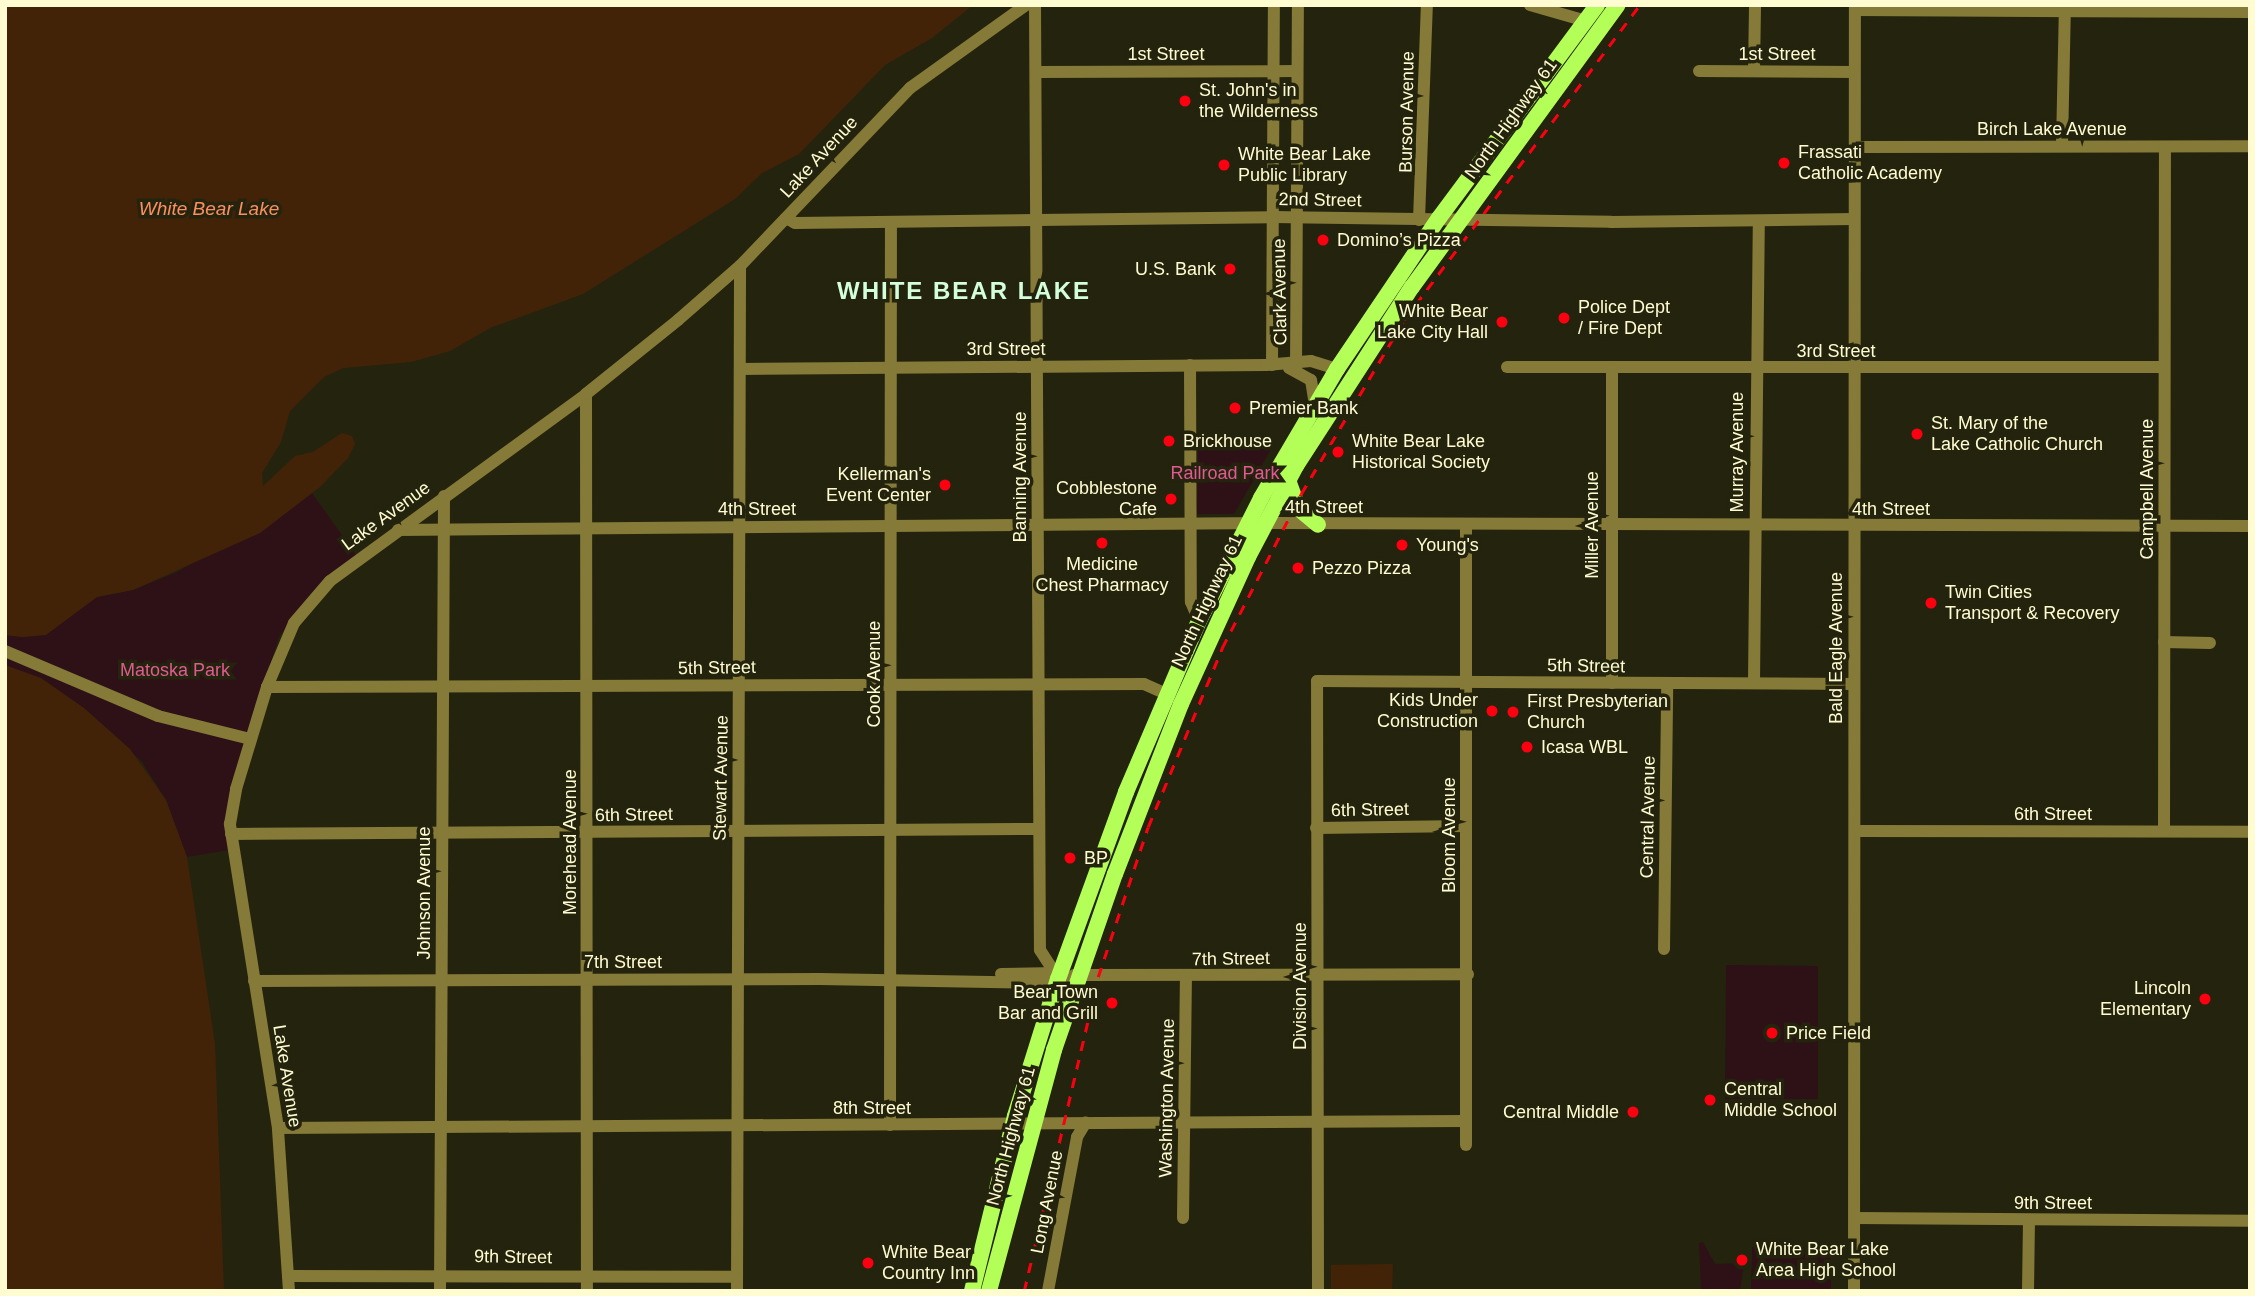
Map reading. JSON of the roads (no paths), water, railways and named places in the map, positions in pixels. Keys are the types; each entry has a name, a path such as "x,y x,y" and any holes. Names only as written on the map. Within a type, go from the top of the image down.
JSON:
{"main road":[{"name":"North Highway 61","path":"972,1291 1013,1123 1057,977 1166,694 1199,621 1247,524 1337,369 1439,218 1597,5"},
{"name":"North Highway 61","path":"989,1291 1034,1123 1080,975 1175,718 1265,523 1288,480 1341,396 1462,218 1618,5"},
{"path":"1337,369 1341,396"},
{"path":"1288,480 1298,508 1318,525"},
{"path":"1166,694 1175,705 1175,718"}],"street":[{"name":"Lake Avenue","path":"289,1291 278,1128 231,834 231,808 250,739 281,646 311,599 398,530 586,394 740,266 909,88 1026,5"},
{"name":"Banning Avenue","path":"1035,5 1038,366 1037,829 1040,950"},
{"name":"Clark Avenue","path":"1272,365 1274,5"},
{"name":"Clark Avenue","path":"1297,365 1298,5"},
{"name":"Burson Avenue","path":"1419,220 1427,5"},
{"path":"1530,5 1586,21"},
{"path":"1754,71 1755,5"},
{"path":"1855,8 2065,8 2250,12"},
{"name":"Bald Eagle Avenue","path":"1854,1291 1855,8"},
{"path":"2062,146 2065,8"},
{"name":"1st Street","path":"1036,72 1296,71"},
{"name":"1st Street","path":"1699,71 1854,72"},
{"name":"Birch Lake Avenue","path":"1855,147 2250,146"},
{"name":"Campbell Avenue","path":"2164,831 2165,147"},
{"name":"2nd Street","path":"786,218 795,223 1272,217 1759,222 1854,219"},
{"name":"Murray Avenue","path":"1754,682 1754,369 1759,222"},
{"name":"Cook Avenue","path":"890,1125 891,223"},
{"name":"Stewart Avenue","path":"737,1291 740,266"},
{"name":"3rd Street","path":"1507,367 1855,369 1954,364 2164,367"},
{"path":"1190,365 1191,602 1199,621"},
{"path":"1297,365 1311,380 1315,406"},
{"name":"3rd Street","path":"740,369 1297,365 1337,369"},
{"name":"Miller Avenue","path":"1612,368 1609,524 1612,683"},
{"name":"Morehead Avenue","path":"586,394 589,687 586,1291"},
{"name":"Johnson Avenue","path":"440,1291 444,496"},
{"name":"4th Street","path":"398,530 1265,523 2250,526"},
{"name":"Bloom Avenue","path":"1466,525 1466,1145"},
{"path":"2164,642 2210,643"},
{"path":"5,651 158,716 250,739"},
{"name":"5th Street","path":"1317,681 1854,684"},
{"name":"Division Avenue","path":"1317,681 1318,1291"},
{"name":"5th Street","path":"267,687 1144,684 1166,694"},
{"name":"Central Avenue","path":"1664,949 1667,685"},
{"name":"6th Street","path":"1317,828 1466,826"},
{"name":"6th Street","path":"231,834 442,835 1037,829"},
{"name":"6th Street","path":"1856,831 2250,832"},
{"path":"1024,974 1040,950 1057,977"},
{"name":"7th Street","path":"992,980 1001,974 1057,977"},
{"name":"7th Street","path":"254,981 992,980 1080,975 1186,977 1468,974"},
{"name":"Washington Avenue","path":"1183,1218 1186,977"},
{"name":"8th Street","path":"278,1128 1466,1121"},
{"name":"Long Avenue","path":"1048,1291 1077,1137 1086,1122"},
{"name":"9th Street","path":"1855,1218 2250,1221"},
{"path":"2028,1291 2029,1221"},
{"name":"9th Street","path":"288,1276 737,1277"}],"water":[{"name":"White Bear Lake","path":"5,5 973,5 932,38 885,65 799,154 762,173 735,199 583,294 490,328 450,351 411,362 343,368 324,377 290,411 281,442 262,473 263,486 295,456 313,452 342,433 352,436 355,444 348,458 320,487 260,533 133,590 97,597 46,635 23,637 5,635"},
{"path":"5,665 41,678 84,708 130,749 166,800 187,857 215,1044 224,1291 5,1291"},
{"path":"1393,1264 1392,1291 1331,1291 1331,1265"}],"railway":[{"path":"1024,1291 1098,977 1148,827 1222,648 1301,494 1404,320 1640,5"}],"place":[{"name":"St. John's in the Wilderness","path":"1185,101"},
{"name":"Frassati Catholic Academy","path":"1784,163"},
{"name":"White Bear Lake Public Library","path":"1224,165"},
{"name":"Domino’s Pizza","path":"1323,240"},
{"name":"U.S. Bank","path":"1230,269"},
{"name":"Police Dept / Fire Dept","path":"1564,318"},
{"name":"White Bear Lake City Hall","path":"1502,322"},
{"name":"Premier Bank","path":"1235,408"},
{"name":"St. Mary of the Lake Catholic Church","path":"1917,434"},
{"name":"Brickhouse","path":"1169,441"},
{"name":"White Bear Lake Historical Society","path":"1338,452"},
{"name":"Kellerman's Event Center","path":"945,485"},
{"name":"Cobblestone Cafe","path":"1171,499"},
{"name":"Medicine Chest Pharmacy","path":"1102,543"},
{"name":"Young's","path":"1402,545"},
{"name":"Pezzo Pizza","path":"1298,568"},
{"name":"Twin Cities Transport & Recovery","path":"1931,603"},
{"name":"Kids Under Construction","path":"1492,711"},
{"name":"First Presbyterian Church","path":"1513,712"},
{"name":"Icasa WBL","path":"1527,747"},
{"name":"BP","path":"1070,858"},
{"name":"Lincoln Elementary","path":"2205,999"},
{"name":"Bear Town Bar and Grill","path":"1112,1003"},
{"name":"Price Field","path":"1772,1033"},
{"name":"Central Middle School","path":"1710,1100"},
{"name":"Central Middle","path":"1633,1112"},
{"name":"White Bear Lake Area High School","path":"1742,1260"},
{"name":"White Bear Country Inn","path":"868,1263"}],"district":[{"name":"WHITE BEAR LAKE","path":"964,291"}],"park label":[{"name":"Railroad Park","path":"1225,473"},
{"name":"Matoska Park","path":"175,670"}]}
